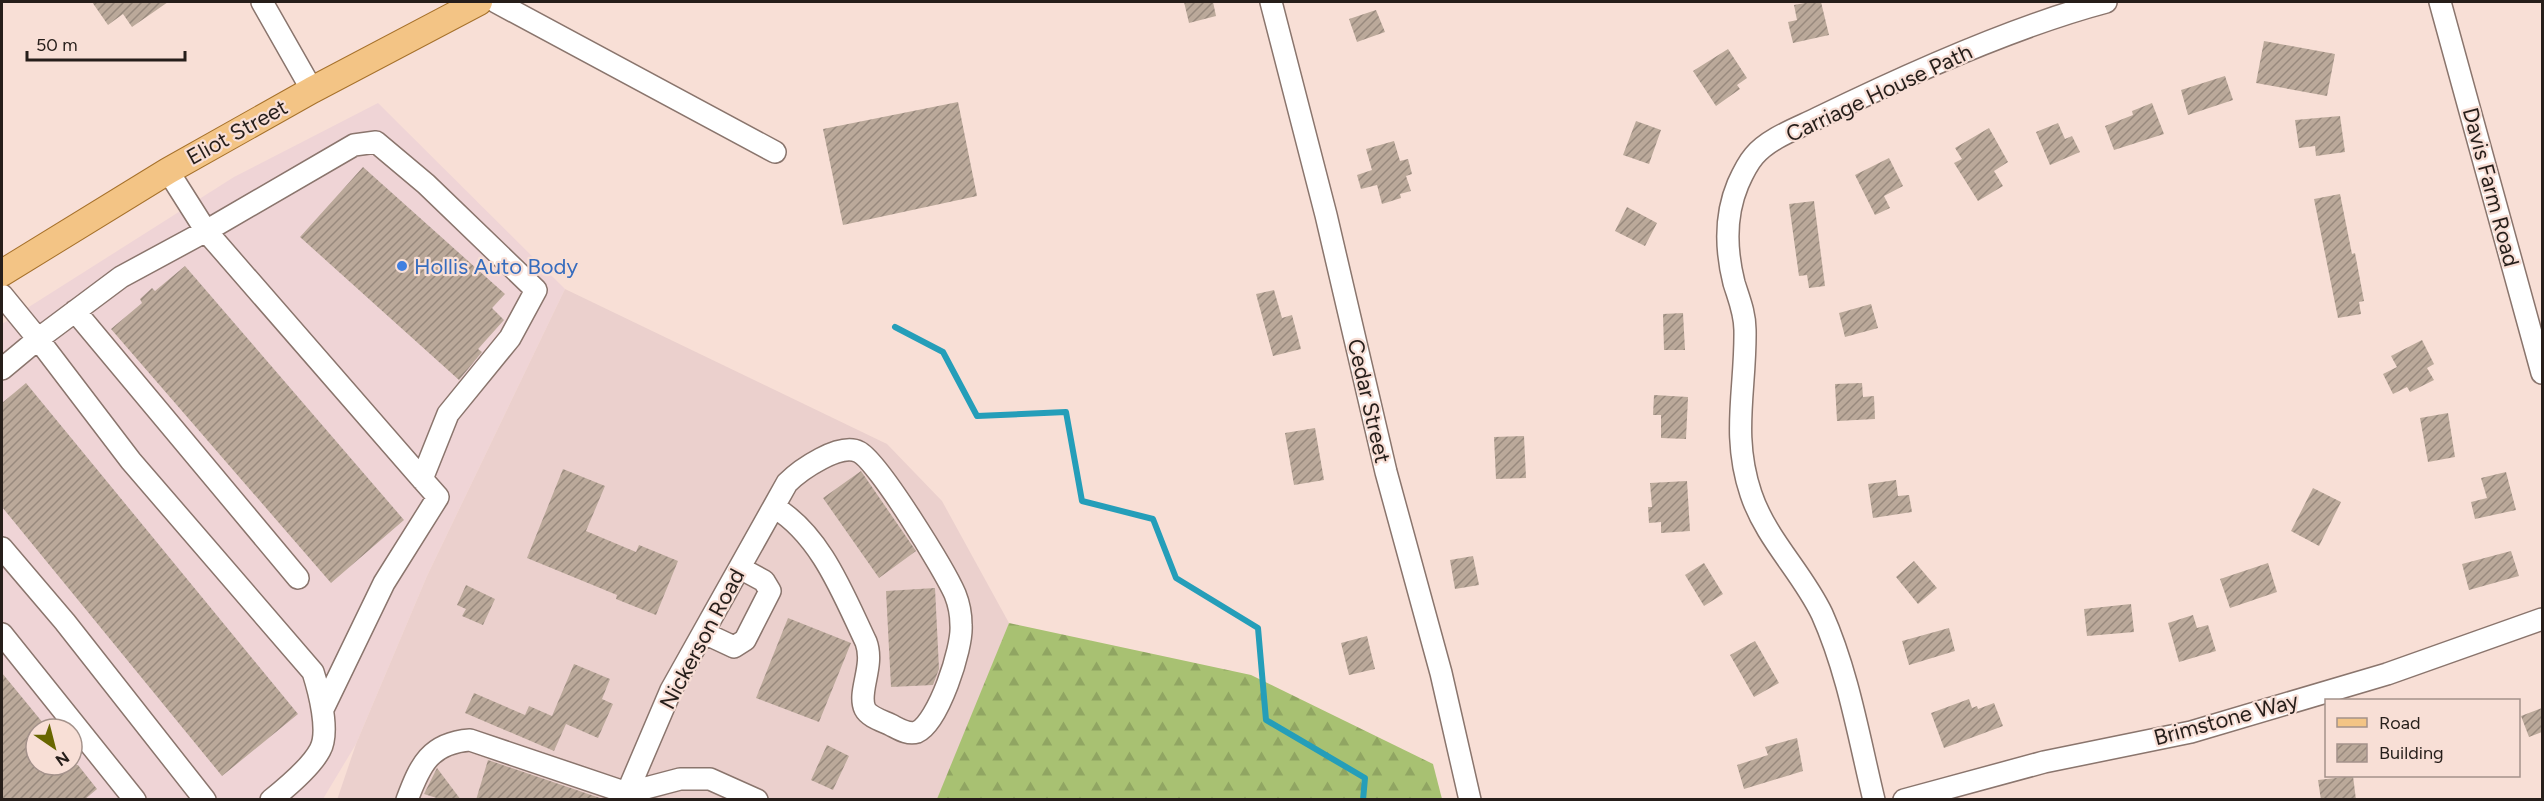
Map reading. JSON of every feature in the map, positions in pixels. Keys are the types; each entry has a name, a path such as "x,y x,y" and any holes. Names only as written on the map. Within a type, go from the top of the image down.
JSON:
{"main road":[{"name":"Eliot Street","path":"2,273 168,171 312,90 479,2"}],"street":[{"path":"262,2 312,90"},
{"path":"496,2 775,152"},
{"name":"Cedar Street","path":"1271,2 1326,215 1386,472 1441,673 1470,800"},
{"name":"Carriage House Path","path":"1874,800 1840,666 1821,614 1773,539 1752,497 1742,464 1739,411 1746,365 1745,318 1726,250 1737,185 1754,155 1780,137 1860,98 2002,37 2106,2"},
{"name":"Davis Farm Road","path":"2440,2 2542,373"},
{"path":"2,369 121,277 206,231 354,145 376,142 426,184 536,290 510,338 448,414 422,479"},
{"path":"168,171 206,231 438,497 384,583 324,706"},
{"path":"2,295 131,461 313,672 324,706 321,749 288,786 271,800"},
{"path":"75,311 298,578"},
{"name":"Nickerson Road","path":"626,796 671,690 787,483 794,476 829,455 844,450 860,452 875,468 940,566 955,595 962,628 957,655 946,687 931,718 918,731 903,731 873,717 865,709 863,698 870,657 866,642 810,537 791,517 774,507"},
{"path":"2,548 65,622 205,800"},
{"path":"704,633 734,646 745,640 770,591 764,581 740,568"},
{"name":"Brimstone Way","path":"1904,800 2044,762 2191,732 2387,674 2542,619"},
{"path":"2,634 135,800"},
{"path":"407,800 415,778 429,755 448,742 470,740 626,796 680,779 710,779 757,800"}],"shaded area":[{"path":"378,103 565,289 427,576 356,744 323,799 2,800 2,324 234,177"},
{"path":"565,289 887,444 942,501 1009,623 939,799 337,800 356,744 427,576"}],"green space":[{"path":"1009,623 1251,675 1433,764 1442,799 937,799"}],"building":[{"path":"92,2 168,2 132,27 123,14 108,25"},
{"path":"1184,2 1213,2 1216,16 1189,23"},
{"path":"1821,2 1829,35 1793,43 1788,22 1797,20 1794,5"},
{"path":"1376,10 1385,32 1357,42 1349,19"},
{"path":"2264,41 2335,54 2327,96 2256,83"},
{"path":"1728,49 1747,78 1737,85 1740,89 1716,106 1693,71"},
{"path":"2225,76 2233,100 2188,115 2181,90"},
{"path":"958,102 977,196 843,225 823,129"},
{"path":"2152,103 2164,134 2114,150 2105,126 2133,115 2132,111"},
{"path":"2340,116 2345,152 2316,156 2315,146 2299,148 2295,120"},
{"path":"1636,121 1661,130 1649,164 1623,155"},
{"path":"2058,123 2065,139 2072,136 2080,152 2050,165 2036,132"},
{"path":"1989,128 2008,162 1994,171 2003,186 1978,201 1954,163 1962,159 1955,148"},
{"path":"1394,141 1400,161 1408,159 1412,174 1406,176 1411,191 1400,194 1401,198 1382,204 1377,185 1361,189 1357,175 1372,170 1366,149"},
{"path":"1889,158 1903,186 1884,196 1890,208 1875,215 1855,175"},
{"name":"Hollis Auto Body","path":"363,167 505,294 492,308 504,320 478,349 482,352 459,380 300,237"},
{"path":"2340,194 2364,301 2359,302 2361,314 2338,318 2314,199"},
{"path":"1814,201 1825,286 1809,288 1807,275 1799,276 1789,204"},
{"path":"1627,207 1657,223 1645,246 1615,231"},
{"path":"185,266 404,520 331,583 111,329 142,303 140,299 152,288 155,291"},
{"path":"1274,290 1282,318 1292,315 1301,349 1273,356 1256,294"},
{"path":"1871,304 1878,328 1845,337 1839,313"},
{"path":"1683,313 1685,350 1664,350 1663,314"},
{"path":"2422,340 2434,364 2427,368 2434,380 2410,392 2407,387 2393,394 2383,374 2397,367 2391,356"},
{"path":"26,383 298,714 222,776 2,507 2,403"},
{"path":"1862,383 1863,397 1874,396 1875,419 1837,421 1835,384"},
{"path":"1654,395 1688,397 1686,439 1661,438 1661,415 1653,415"},
{"path":"2448,413 2455,457 2428,462 2420,418"},
{"path":"1315,428 1324,480 1294,485 1285,433"},
{"path":"1524,436 1526,478 1496,479 1494,437"},
{"path":"563,469 605,486 586,531 636,552 639,545 678,561 656,615 616,599 617,595 527,558"},
{"path":"861,471 916,551 879,578 823,498"},
{"path":"2506,472 2516,510 2475,519 2471,502 2487,498 2481,478"},
{"path":"1896,480 1898,496 1909,495 1912,512 1873,518 1868,484"},
{"path":"1687,481 1690,531 1661,533 1661,522 1649,523 1648,507 1652,507 1650,483"},
{"path":"2313,488 2341,502 2319,546 2291,531"},
{"path":"2511,551 2519,576 2469,590 2462,564"},
{"path":"1473,556 1479,585 1455,589 1450,560"},
{"path":"1914,561 1937,588 1918,604 1896,577"},
{"path":"1704,563 1723,594 1704,606 1685,575"},
{"path":"2268,563 2277,592 2230,608 2220,579"},
{"path":"466,585 495,599 483,625 462,616 466,609 457,605"},
{"path":"935,588 939,669 933,685 891,687 886,591"},
{"path":"2131,604 2134,632 2087,636 2084,609"},
{"path":"2193,615 2197,628 2208,625 2216,651 2179,662 2168,623"},
{"path":"788,618 851,643 819,722 756,698"},
{"path":"1949,628 1955,651 1909,665 1902,641"},
{"path":"1367,636 1375,669 1349,675 1341,643"},
{"path":"1755,641 1779,683 1754,697 1730,655"},
{"path":"574,664 610,679 602,699 613,704 598,738 566,724 554,751 465,713 474,693 525,715 529,706 552,716"},
{"path":"2,673 38,717 24,717 24,777 84,777 84,773 97,789 84,800 2,800"},
{"path":"1969,699 1972,708 1977,706 1978,709 1994,703 2003,726 1944,748 1931,713"},
{"path":"2542,708 2542,732 2529,737 2521,716"},
{"path":"1797,738 1803,771 1744,789 1737,765 1768,755 1765,747"},
{"path":"827,745 849,756 833,790 811,780"},
{"path":"488,760 606,800 476,800"},
{"path":"437,768 461,800 443,800 424,794"},
{"path":"2353,777 2356,800 2321,800 2318,780"}],"waterway":[{"path":"895,327 943,352 977,416 1066,412 1082,501 1153,519 1176,578 1258,628 1266,720 1365,778 1363,800"}],"place":[{"name":"Hollis Auto Body","path":"402,266"}]}
